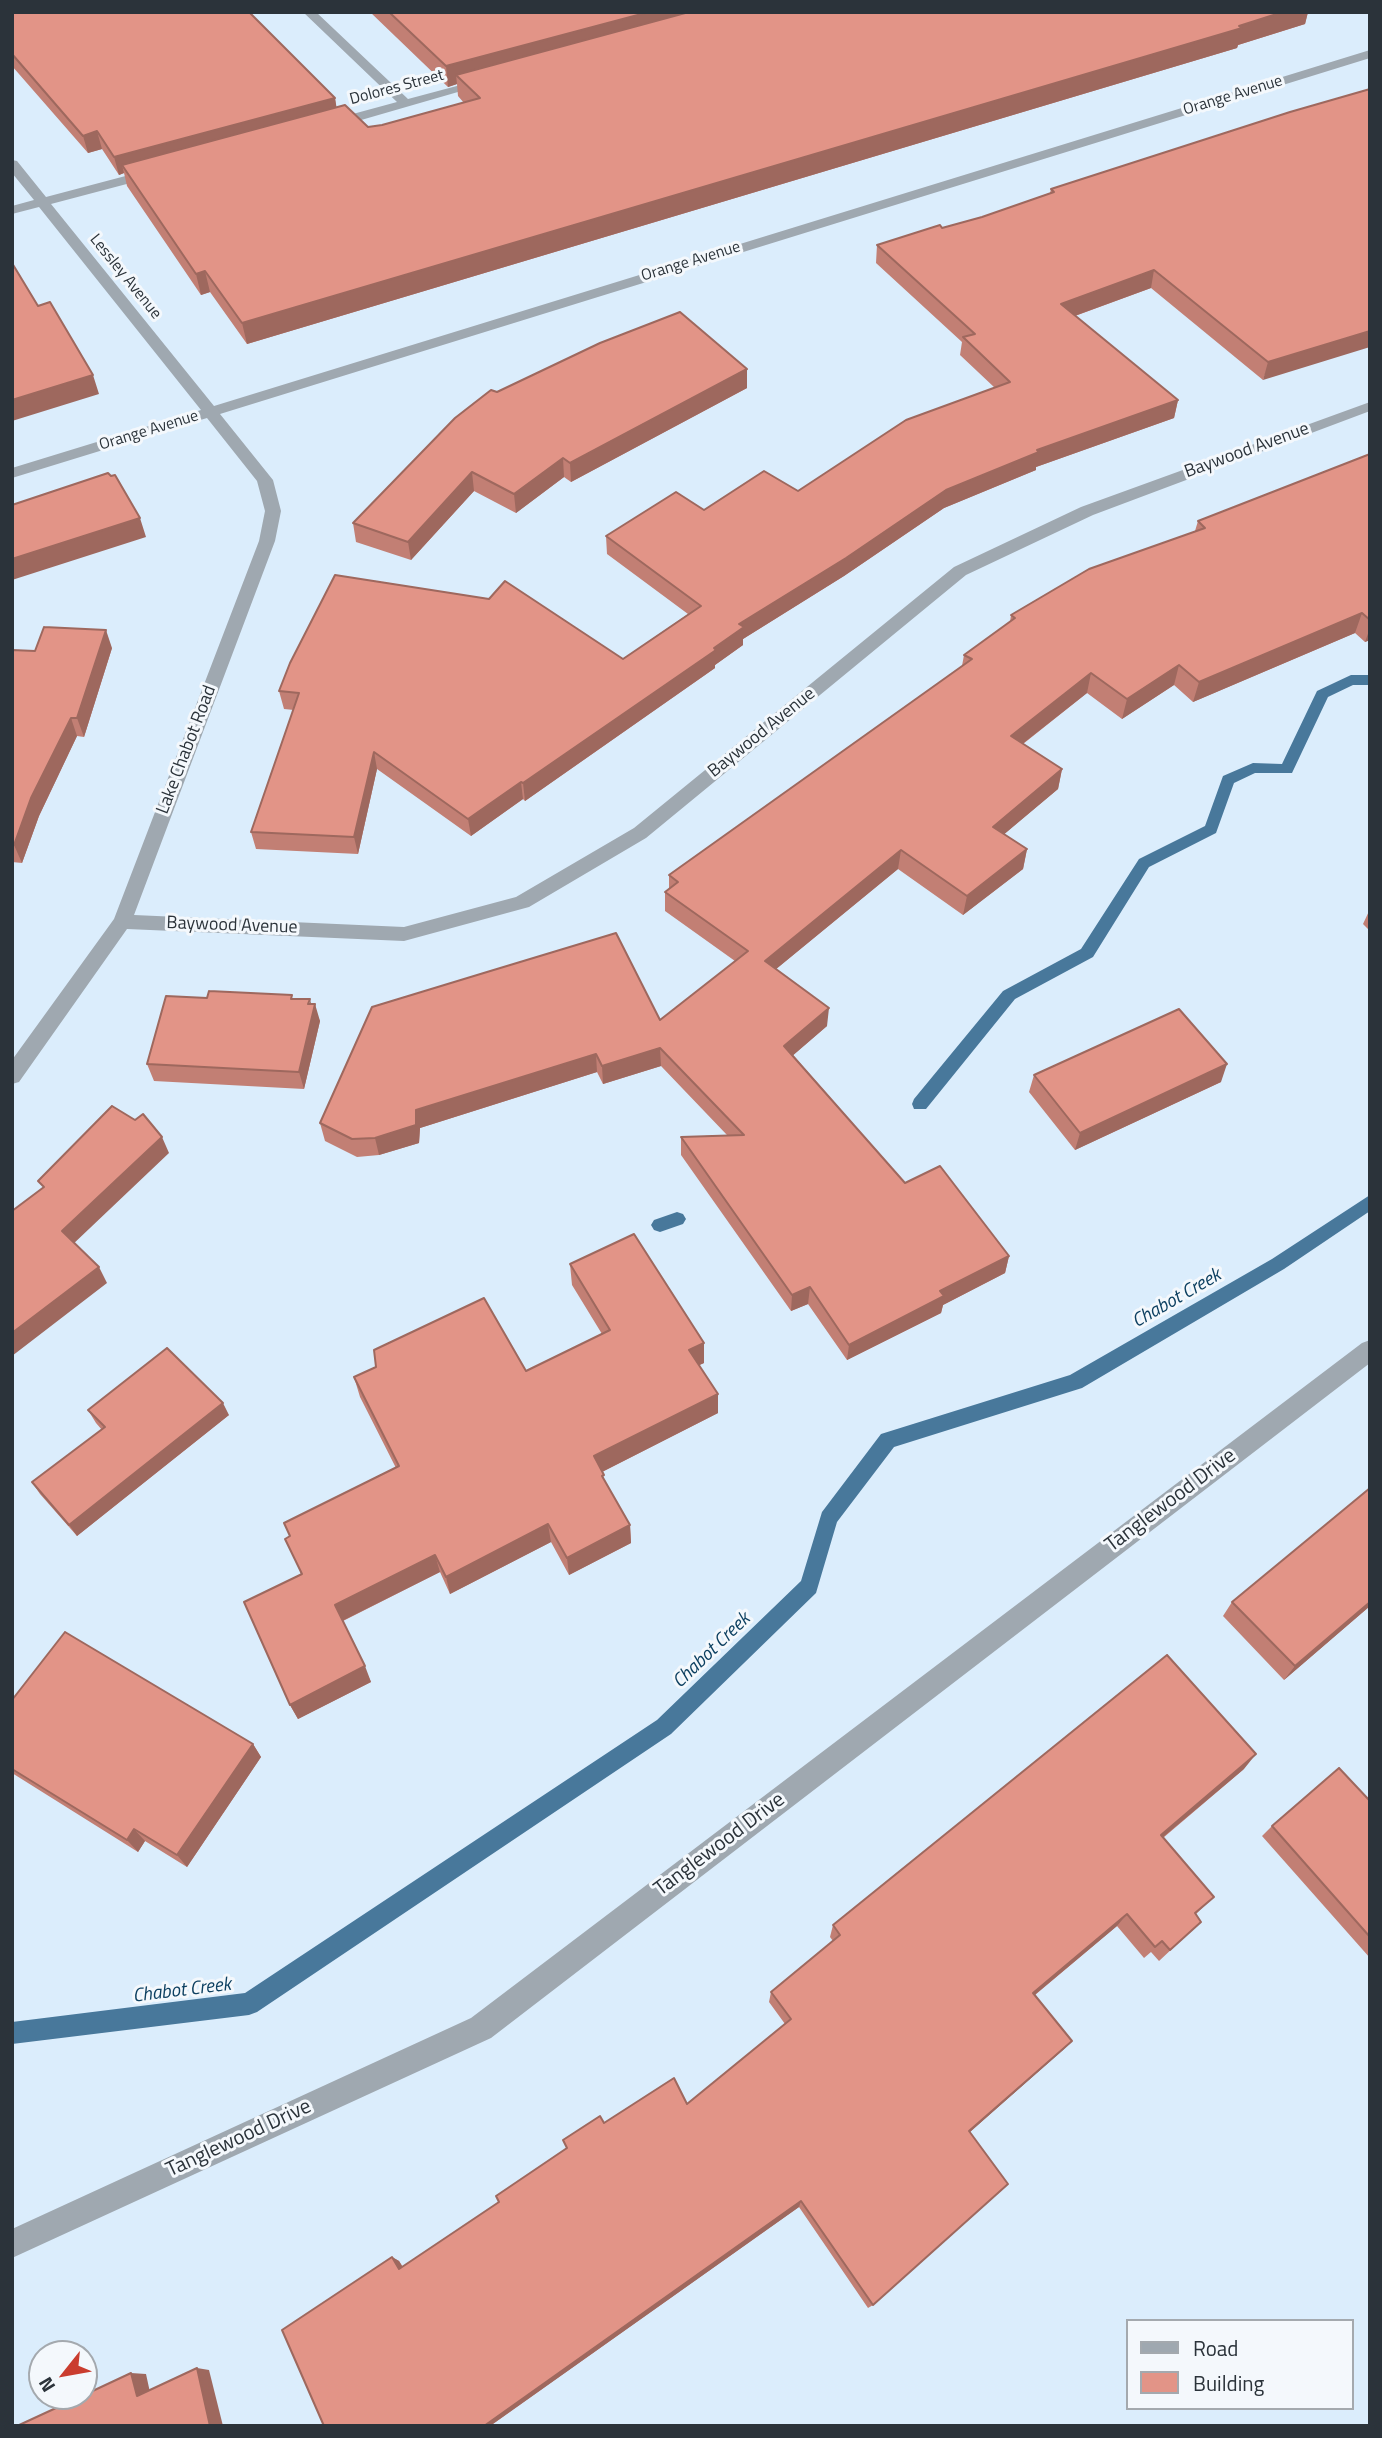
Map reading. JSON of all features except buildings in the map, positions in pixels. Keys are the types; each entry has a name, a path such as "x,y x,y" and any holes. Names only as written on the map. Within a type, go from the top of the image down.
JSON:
{"street":[{"path":"309,12 406,104"},
{"name":"Orange Avenue","path":"12,473 1370,54"},
{"name":"Dolores Street","path":"315,129 499,79"},
{"name":"Lessley Avenue","path":"12,164 211,412"},
{"path":"12,210 172,167"},
{"name":"Baywood Avenue","path":"122,922 404,934 522,902 640,833 960,571 1087,511 1370,405"},
{"name":"Lake Chabot Road","path":"12,1076 122,922 267,541 273,511 265,480 211,412"},
{"name":"Tanglewood Drive","path":"12,2244 481,2028 1370,1350"}],"waterway":[{"path":"920,1104 1009,995 1087,953 1144,863 1211,829 1228,780 1253,768 1287,769 1322,694 1351,680 1370,680"},
{"name":"Chabot Creek","path":"12,2033 249,2004 664,1727 809,1586 829,1518 888,1440 1075,1382 1278,1264 1370,1202"},
{"path":"660,1225 677,1219"}]}
